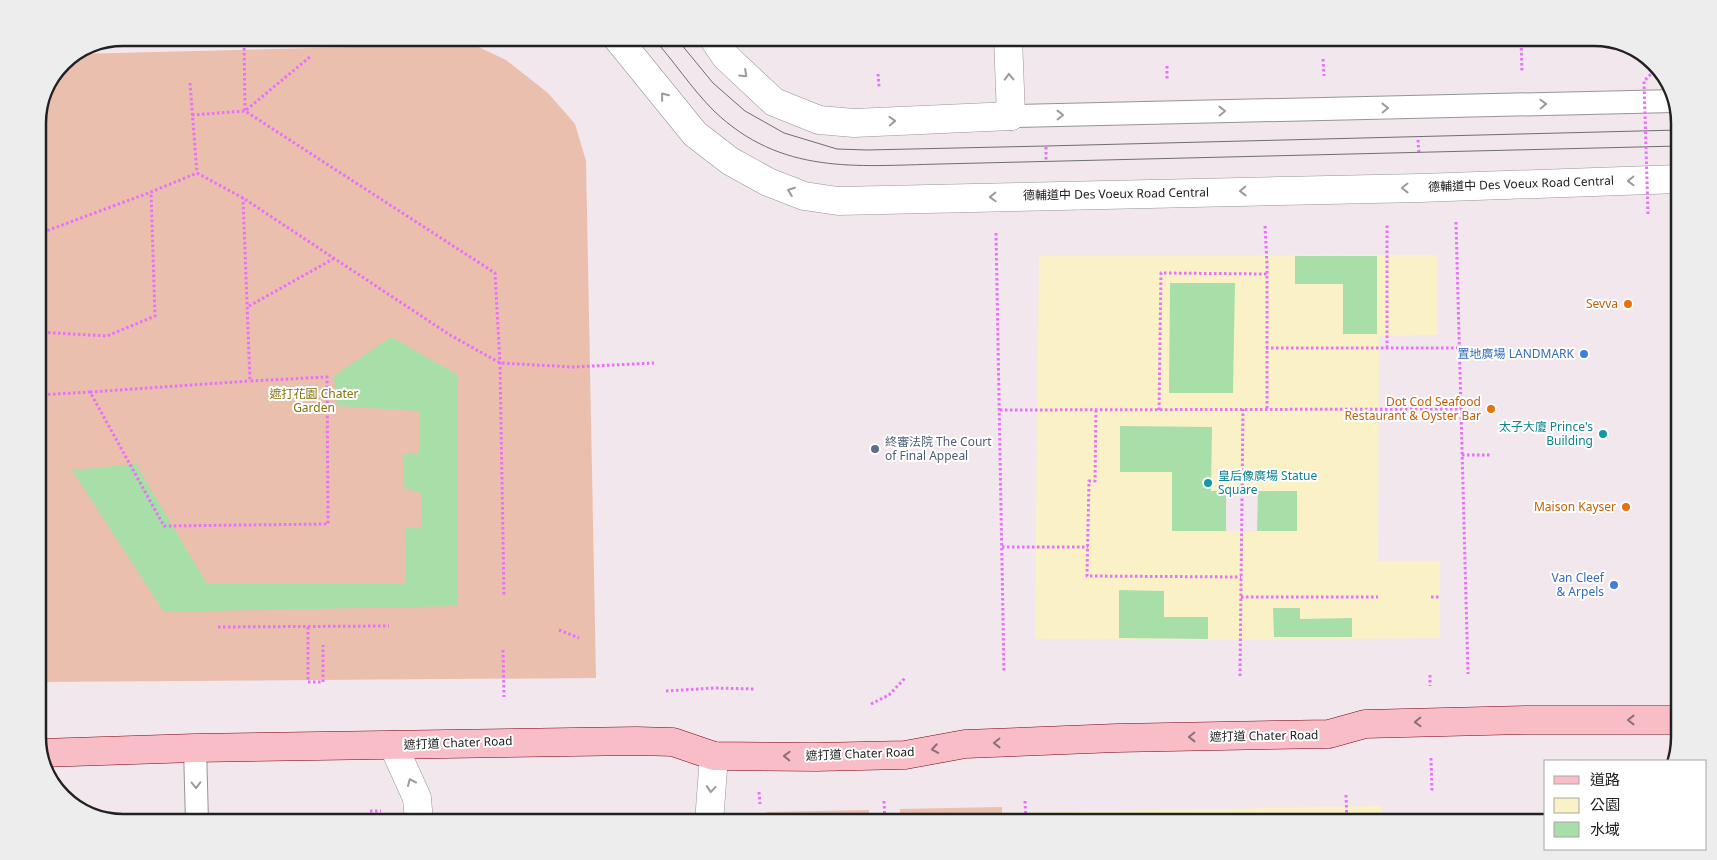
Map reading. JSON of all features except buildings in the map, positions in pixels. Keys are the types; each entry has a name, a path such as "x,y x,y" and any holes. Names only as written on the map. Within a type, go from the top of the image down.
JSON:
{"main road":[{"name":"遮打道 Chater Road","path":"48,752 514,742 673,742 714,756 896,755 965,744 1126,738 1328,734 1359,725 1374,724 1524,720 1671,720"}],"street":[{"name":"德輔道中 Des Voeux Road Central","path":"624,46 695,134 730,161 768,182 804,196 838,201 1420,188 1671,179"},
{"path":"718,46 726,57 774,102 818,120 854,123 1011,116 1008,46"},
{"path":"393,745 418,798 419,814"},
{"path":"710,814 714,756"}],"lane":[{"path":"1011,116 1668,101"},
{"path":"195,748 197,814"}],"path":[{"path":"244,46 245,111"},
{"path":"1521,46 1521,65"},
{"path":"192,116 245,111 311,56"},
{"path":"1323,59 1324,83"},
{"path":"1648,214 1644,81 1652,73"},
{"path":"190,83 197,173"},
{"path":"1418,107 1420,188"},
{"path":"245,111 495,273 500,362 504,597"},
{"path":"1045,115 1048,195"},
{"path":"46,231 197,173"},
{"path":"197,173 243,198 450,336 500,362 573,367 654,363"},
{"path":"46,332 107,336 155,316 151,192"},
{"path":"243,198 249,306 250,381"},
{"path":"1456,214 1468,674"},
{"path":"1264,220 1267,274 1267,410"},
{"path":"1387,222 1387,348"},
{"path":"996,230 1004,673"},
{"path":"249,306 333,259"},
{"path":"1159,410 1161,273 1267,274"},
{"path":"1266,348 1459,348"},
{"path":"46,395 327,377 328,524 164,526 90,392"},
{"path":"1240,676 1242,409"},
{"path":"1000,410 1461,409"},
{"path":"1096,410 1095,481 1089,481 1087,576 1241,577"},
{"path":"1462,455 1491,455"},
{"path":"1002,546 1088,547"},
{"path":"1241,597 1378,597"},
{"path":"1431,597 1440,597"},
{"path":"308,626 308,682 323,682 323,645"},
{"path":"218,627 389,626"},
{"path":"559,630 580,638"},
{"path":"503,650 504,697"},
{"path":"871,704 888,695 906,677"},
{"path":"666,691 714,688 755,689"},
{"path":"1431,774 1432,792"},
{"path":"1346,795 1347,814"},
{"path":"884,801 885,814"},
{"path":"1025,801 1026,814"}],"green space":[{"name":"遮打花園 Chater Garden","path":"393,46 476,46 506,60 548,93 575,124 586,161 596,678 46,682 46,118 54,89 62,76 72,65 91,54"},
{"name":"皇后像廣場 Statue Square","path":"1437,255 1438,335 1379,336 1378,561 1440,561 1440,638 1241,640 1035,639 1039,256"},
{"path":"1381,806 1381,814 1002,813"},
{"path":"1002,807 1002,814 900,814 900,809"},
{"path":"869,810 869,814 766,814 766,812"}],"water":[{"path":"1295,256 1377,256 1377,334 1343,334 1343,284 1295,284"},
{"path":"1170,283 1235,283 1233,393 1169,393"},
{"path":"391,337 458,375 458,606 164,612 72,470 136,464 207,584 406,584 405,528 421,527 421,493 404,488 403,453 420,454 420,411 337,406 334,376"},
{"path":"1120,426 1212,427 1211,491 1297,491 1297,531 1172,531 1172,472 1120,472"},
{"path":"1119,590 1164,591 1164,617 1208,617 1208,639 1119,638"},
{"path":"1273,608 1300,608 1300,619 1352,618 1352,637 1274,637"}],"pier":[{"path":"1226,491 1258,491 1257,532 1226,531"}],"tram line":[{"path":"660,46 714,111 739,132 766,147 793,156 820,162 849,165 878,166 1671,146"},
{"path":"683,46 713,83 745,111 784,133 837,149 1046,146 1671,130"}],"place":[{"name":"Sevva","path":"1628,304"},
{"name":"置地廣場 LANDMARK","path":"1584,354"},
{"name":"Dot Cod Seafood Restaurant & Oyster Bar","path":"1491,409"},
{"name":"太子大廈 Prince's Building","path":"1603,434"},
{"name":"終審法院 The Court of Final Appeal","path":"875,449"},
{"name":"皇后像廣場 Statue Square","path":"1208,483"},
{"name":"Maison Kayser","path":"1626,507"},
{"name":"Van Cleef & Arpels","path":"1614,585"}]}
